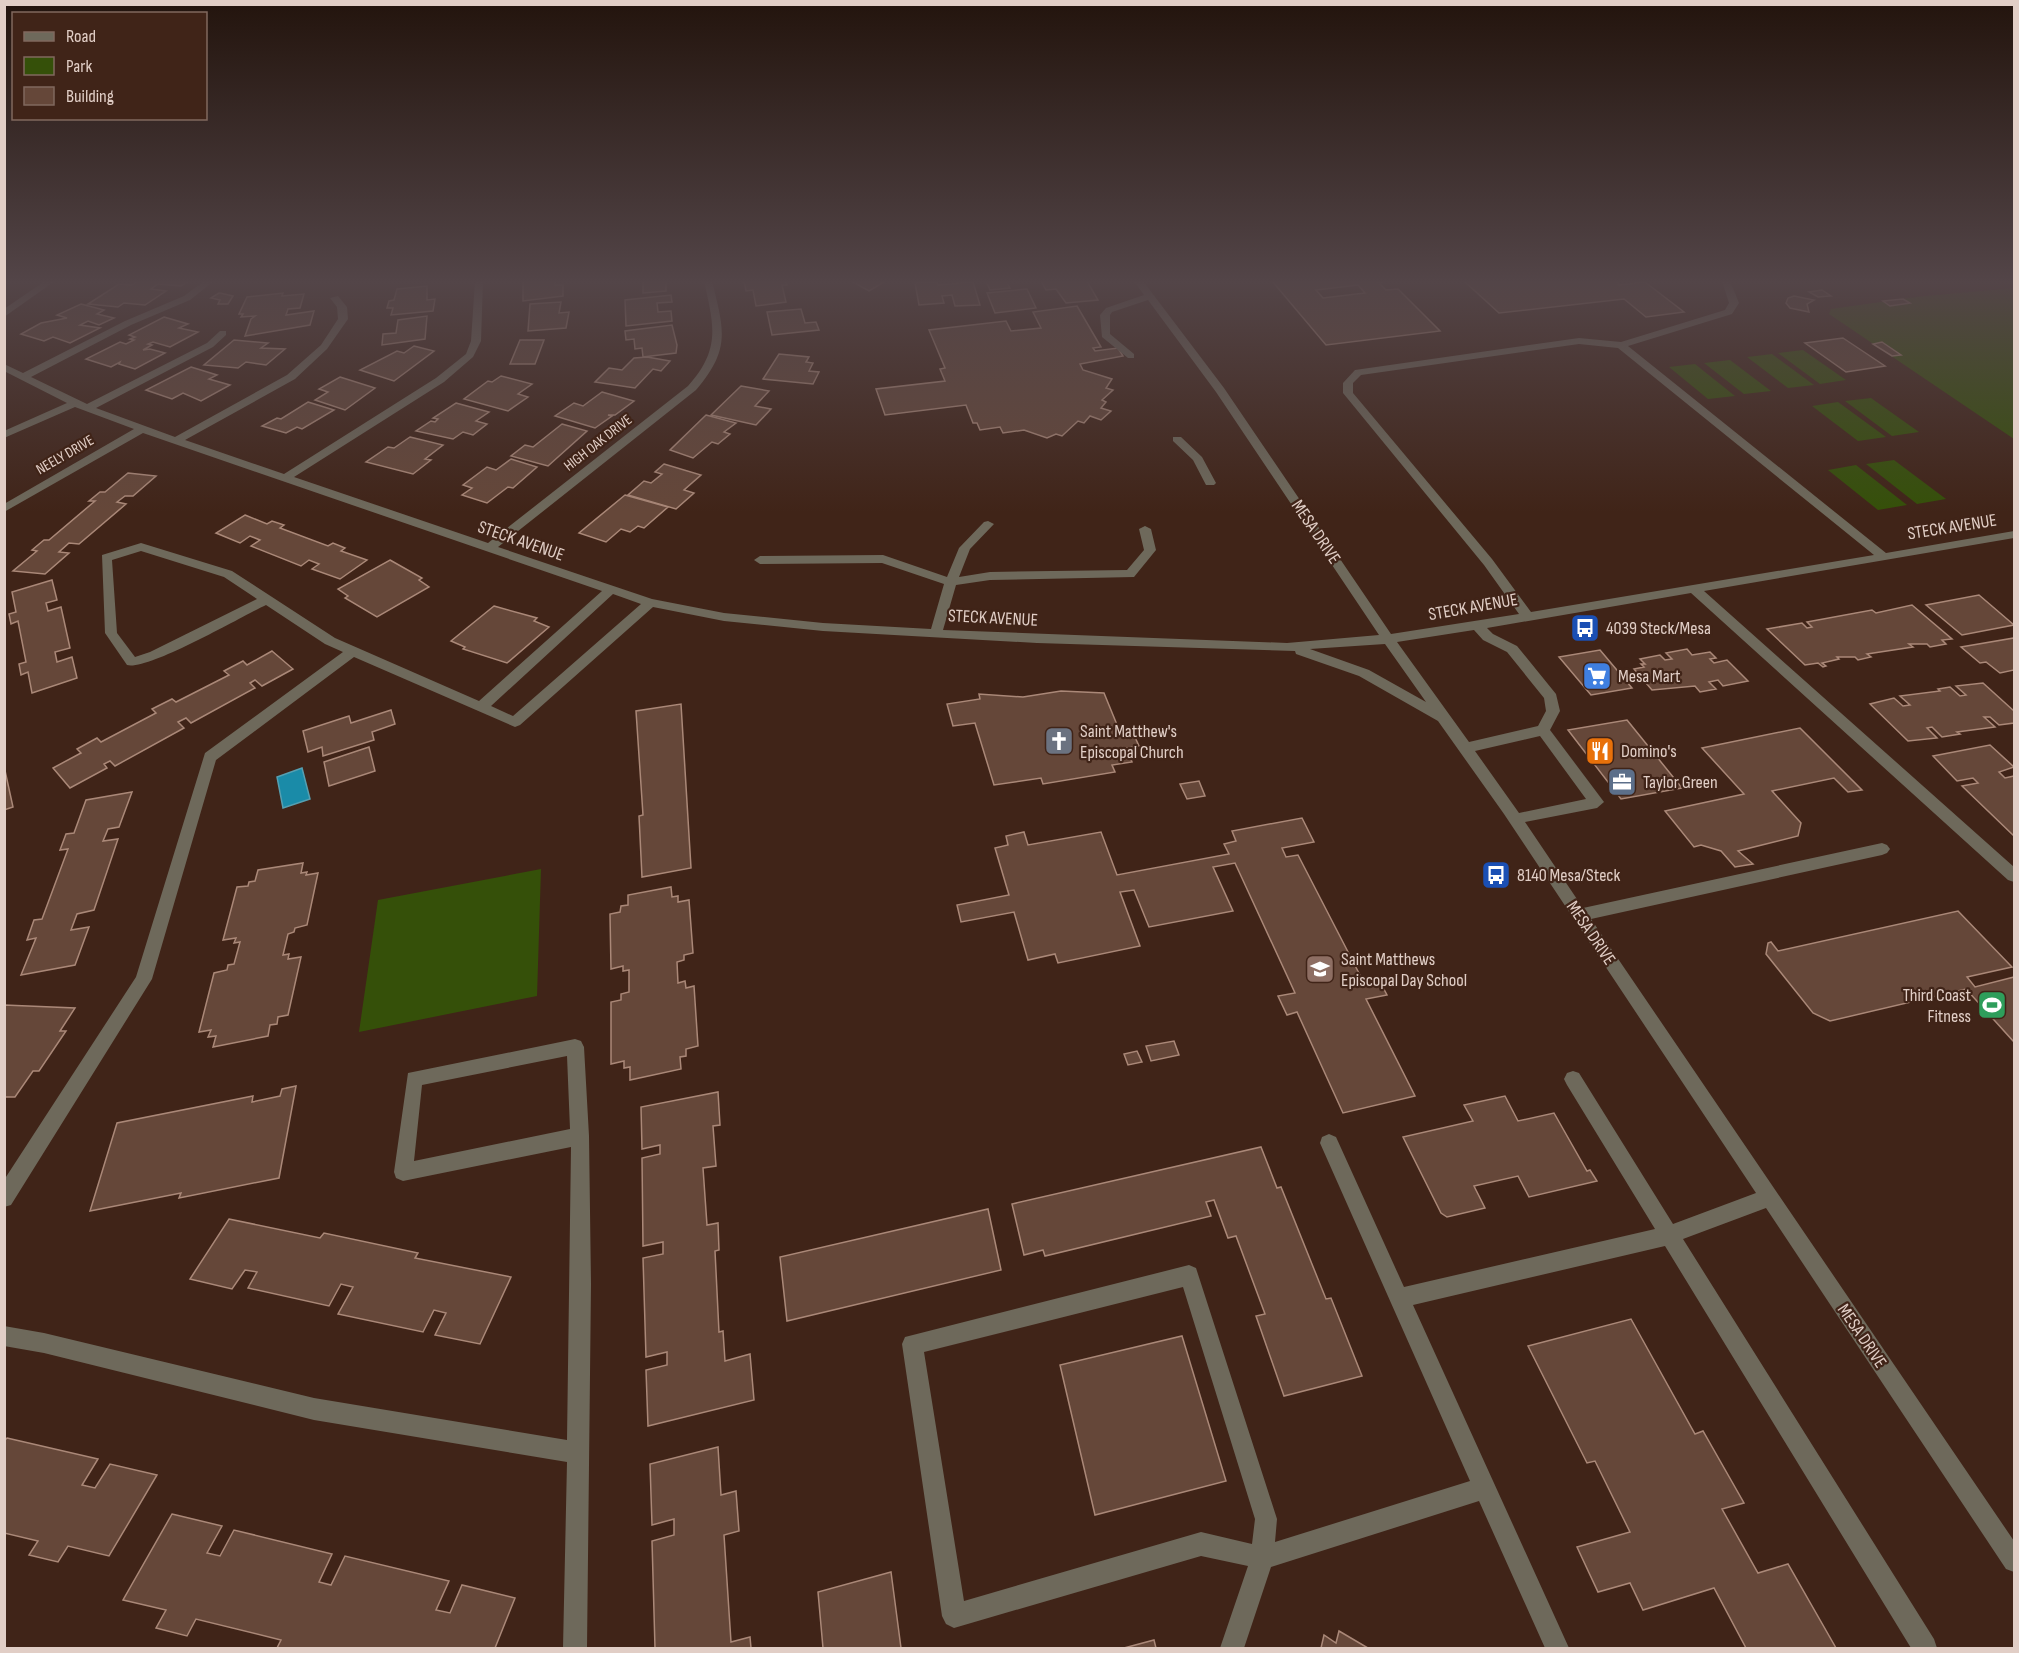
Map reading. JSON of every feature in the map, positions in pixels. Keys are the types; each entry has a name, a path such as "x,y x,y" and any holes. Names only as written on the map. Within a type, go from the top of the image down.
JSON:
{"street":[{"path":"23,377 61,358"},
{"path":"89,407 184,358"},
{"path":"177,440 291,377 312,358"},
{"path":"283,480 440,380 466,358"},
{"name":"HIGH OAK DRIVE","path":"488,549 692,388 709,370 715,358"},
{"name":"MESA DRIVE","path":"1196,358 1388,639 1515,819 2014,1561"},
{"path":"1455,358 1358,372 1348,382 1348,393 1488,562 1527,616"},
{"path":"1637,358 1883,556"},
{"name":"STECK AVENUE","path":"4,367 75,403 142,429 283,480 650,603 724,617 823,627 1287,647 1388,639 2014,535"},
{"path":"4,435 75,403"},
{"name":"NEELY DRIVE","path":"4,509 142,429"},
{"path":"1177,439 1198,459 1210,483"},
{"path":"936,633 951,582 965,548 988,524"},
{"path":"760,560 883,559 951,582 990,576 1130,574 1150,550 1145,529"},
{"path":"267,599 155,655 132,662 111,633 106,558 141,547 228,574 267,599 330,641 515,722 650,603"},
{"path":"1693,588 2014,876"},
{"path":"481,707 610,590"},
{"path":"1466,748 1543,730 1553,711 1551,697 1512,650 1488,637 1477,625"},
{"path":"1287,647 1364,673 1446,719"},
{"path":"4,1198 144,979 210,757 353,651"},
{"path":"1515,819 1597,802 1543,730"},
{"path":"1579,915 1882,849"},
{"path":"575,1648 579,1453 580,1136 575,1047 414,1079 403,1172 580,1136"},
{"path":"1573,1079 1925,1648"},
{"path":"1329,1143 1557,1648"},
{"path":"1400,1299 1669,1235 1768,1198"},
{"path":"1232,1648 1262,1558 1266,1519 1190,1275 912,1344 954,1616 1201,1544 1262,1558 1485,1488"},
{"path":"4,1336 44,1342 314,1409 579,1453"}],"green space":[{"path":"1749,358 1778,358 1814,385 1788,388"},
{"path":"1785,358 1815,358 1846,380 1820,384"},
{"path":"1894,358 2014,358 2014,439"},
{"path":"1730,360 1771,391 1744,394 1704,363"},
{"path":"1695,364 1735,396 1708,399 1669,367"},
{"path":"1871,398 1919,432 1892,436 1845,401"},
{"path":"1838,402 1886,437 1858,441 1812,406"},
{"path":"1894,460 1946,499 1917,504 1866,464"},
{"path":"1856,465 1907,505 1878,510 1828,470"},
{"path":"541,869 537,996 359,1032 378,900"}],"water":[{"path":"302,768 310,799 283,808 277,777"}],"building":[{"path":"155,358 135,369 119,364 120,362 111,367 86,359"},
{"path":"212,358 274,358 266,365 246,362 238,368 204,365"},
{"path":"383,358 424,358 394,381 360,370"},
{"path":"512,358 537,358 535,364 510,364"},
{"path":"634,358 670,361 661,371 653,369 635,388 595,382 609,368 622,370"},
{"path":"776,358 808,358 806,362 813,363 809,371 819,372 813,384 763,379"},
{"path":"941,358 1111,358 1080,364 1083,370 1112,379 1106,388 1113,390 1102,400 1106,402 1101,408 1111,411 1101,420 1090,416 1084,423 1078,421 1062,436 1056,434 1047,438 1024,430 1003,433 1000,427 980,430 977,423 973,423 966,405 885,415 876,389 945,381 940,369 945,368"},
{"path":"1826,358 1873,358 1885,366 1846,372"},
{"path":"191,367 217,375 209,379 230,385 201,401 183,393 172,399 146,390"},
{"path":"501,376 532,384 518,394 528,397 508,411 464,399 488,381 492,382"},
{"path":"340,377 375,388 345,410 315,400 328,392 319,389"},
{"path":"741,386 769,391 755,406 771,409 756,425 711,415"},
{"path":"602,392 634,401 615,415 608,415 612,416 595,428 555,416 574,403 583,406"},
{"path":"308,402 334,410 302,429 297,427 286,433 262,426 277,418 281,419"},
{"path":"456,403 489,412 476,421 487,424 473,435 463,432 453,439 416,431 431,421 435,422 438,419 433,418"},
{"path":"706,415 736,423 724,432 730,434 718,444 712,442 693,458 670,450"},
{"path":"562,424 587,431 548,466 511,456 525,445 533,447"},
{"path":"410,437 443,445 425,459 431,460 413,474 366,462 388,447 394,448"},
{"path":"511,459 537,467 513,488 508,487 487,503 462,495 472,488 463,485 487,467 496,470"},
{"path":"664,464 701,475 684,490 694,493 676,509 628,495 644,481 651,483 662,474 655,472"},
{"path":"128,473 156,476 133,496 125,496 117,502 126,504 79,544 69,543 59,552 69,553 45,574 13,571 37,551 32,550 44,540 49,540 95,501 89,501 100,492 105,492"},
{"path":"625,495 668,507 644,528 638,526 630,532 621,529 606,542 579,533"},
{"path":"245,515 267,524 272,521 284,525 280,528 328,546 333,543 345,548 341,551 367,560 340,579 312,569 319,564 309,560 301,566 251,546 260,540 250,536 240,543 216,533"},
{"path":"390,560 422,578 419,580 429,587 377,617 345,598 348,596 338,589"},
{"path":"52,580 57,600 46,603 48,611 61,607 70,648 55,652 57,662 72,657 77,678 32,693 28,672 21,675 19,664 26,662 18,621 11,624 9,614 16,612 12,592"},
{"path":"1979,595 2014,625 1962,635 1926,605"},
{"path":"1912,605 1952,639 1942,640 1946,644 1930,647 1927,644 1909,644 1913,647 1867,654 1871,657 1858,660 1855,657 1837,657 1839,659 1822,663 1826,666 1823,667 1818,663 1805,665 1767,629 1802,623 1807,628 1812,627 1807,622 1872,610 1876,613"},
{"path":"494,606 537,618 534,621 549,627 507,663 463,649 465,647 451,641"},
{"path":"2014,638 2014,670 2000,673 1986,662 1980,663 1961,647"},
{"path":"1687,649 1692,655 1710,652 1716,658 1710,659 1714,663 1727,660 1748,681 1723,686 1718,680 1709,682 1716,689 1700,692 1695,686 1652,690 1634,669 1644,667 1641,664 1645,664 1640,659 1660,655 1665,660 1672,659 1666,653"},
{"name":"Mesa Mart","path":"1600,650 1632,688 1591,695 1559,657"},
{"path":"272,651 293,669 262,686 255,680 250,683 255,688 191,723 186,718 178,722 184,728 115,766 110,761 104,764 107,768 70,788 53,768 81,753 77,749 97,738 101,742 156,713 152,709 172,699 176,702 229,675 224,671 243,661 247,665"},
{"path":"1983,683 2014,711 2014,723 1999,725 1990,717 1984,717 1995,727 1957,732 1960,734 1942,737 1932,727 1927,728 1937,738 1908,741 1870,704 1894,698 1903,706 1910,705 1900,696 1940,691 1938,689 1950,687 1960,696 1966,695 1956,686"},
{"name":"Saint Matthew's Episcopal Church","path":"1061,691 1104,693 1122,737 1134,735 1139,746 1127,748 1132,762 1112,765 1115,772 1043,784 1041,778 994,785 975,723 953,726 947,704 980,699 979,694 1023,697"},
{"path":"681,704 691,868 642,877 639,816 643,815 636,711"},
{"path":"391,710 395,724 372,732 374,740 323,756 322,747 308,752 303,731 349,716 351,723"},
{"path":"1627,720 1682,788 1621,799 1568,730"},
{"path":"1800,728 1862,790 1848,792 1834,778 1772,791 1801,823 1798,836 1738,851 1753,864 1735,867 1721,851 1701,845 1694,847 1665,811 1744,794 1702,748"},
{"path":"1990,745 2014,767 1999,772 2005,778 2014,776 2014,836 1962,786 1978,783 1973,778 1957,781 1933,756"},
{"path":"369,747 375,771 329,786 324,762"},
{"path":"4,766 13,807 4,810"},
{"path":"1199,781 1205,796 1187,799 1180,784"},
{"path":"132,792 119,827 108,829 103,841 118,839 94,910 77,914 71,930 89,927 75,965 21,975 36,938 27,940 34,920 42,919 68,849 60,850 66,834 74,833 86,800"},
{"name":"Saint Matthews Episcopal Day School","path":"1302,818 1314,842 1282,848 1286,857 1298,855 1362,979 1377,976 1387,995 1366,999 1415,1096 1343,1113 1297,1012 1287,1015 1278,996 1295,993 1235,863 1213,867 1233,911 1149,927 1134,890 1120,892 1140,946 1058,963 1055,954 1028,960 1014,912 961,922 957,905 1009,895 995,848 1008,845 1006,836 1024,832 1028,845 1101,832 1117,875 1229,854 1224,844 1236,841 1232,831"},
{"path":"303,863 301,873 307,872 306,875 318,873 307,925 295,928 294,932 288,934 283,955 289,954 288,959 301,957 288,1015 278,1017 277,1024 270,1025 268,1036 213,1047 216,1036 208,1037 211,1030 199,1032 214,973 227,970 228,965 234,964 240,942 234,943 236,938 223,940 237,887 248,886 249,882 255,881 258,870"},
{"path":"671,887 672,897 678,896 678,902 689,900 693,953 684,955 684,960 677,962 678,983 685,981 686,988 694,986 698,1046 686,1049 686,1056 680,1057 681,1069 630,1080 630,1067 624,1068 624,1061 611,1064 611,1002 621,1000 621,994 629,992 629,970 623,971 623,966 611,969 610,914 620,912 621,906 628,905 628,895"},
{"path":"1958,911 2012,967 1967,977 1975,987 2014,977 2014,1042 1966,989 1830,1021 1813,1013 1766,954 1768,943 1771,942 1778,951"},
{"path":"4,1005 75,1008 60,1031 66,1031 39,1071 33,1071 15,1097 4,1097"},
{"path":"1174,1041 1179,1055 1151,1061 1146,1046"},
{"path":"1137,1051 1142,1062 1128,1065 1124,1054"},
{"path":"296,1086 279,1178 179,1198 181,1193 90,1211 117,1123 253,1096 252,1102 280,1096 282,1089"},
{"path":"718,1092 720,1125 713,1126 716,1166 703,1168 707,1225 718,1223 719,1250 715,1251 719,1332 723,1331 725,1361 750,1354 754,1400 648,1426 646,1370 667,1365 667,1352 646,1357 643,1258 663,1254 663,1242 643,1246 642,1158 660,1154 660,1145 642,1149 641,1107"},
{"path":"1505,1096 1518,1121 1554,1113 1587,1171 1590,1170 1597,1181 1529,1197 1518,1176 1474,1186 1485,1208 1447,1217 1441,1213 1403,1137 1473,1121 1464,1105"},
{"path":"1261,1147 1277,1188 1281,1187 1326,1299 1331,1298 1362,1376 1284,1396 1256,1316 1265,1314 1236,1236 1228,1238 1214,1200 1206,1202 1211,1216 1045,1256 1043,1250 1024,1255 1012,1204"},
{"path":"988,1209 1001,1270 787,1321 780,1257"},
{"path":"229,1219 320,1238 324,1233 418,1253 415,1258 511,1277 480,1344 435,1335 446,1313 434,1310 423,1332 338,1314 353,1287 341,1284 329,1306 248,1288 257,1272 245,1270 232,1289 190,1279"},
{"path":"1631,1319 1695,1434 1703,1431 1744,1503 1722,1509 1758,1573 1788,1564 1836,1648 1746,1648 1714,1588 1643,1610 1630,1583 1598,1592 1577,1547 1630,1532 1595,1461 1587,1463 1528,1346"},
{"path":"1182,1336 1226,1481 1095,1515 1060,1365"},
{"path":"7,1438 98,1459 82,1485 95,1488 110,1464 157,1475 109,1556 68,1546 58,1562 29,1555 38,1541 4,1533 4,1441"},
{"path":"718,1447 721,1495 736,1491 739,1531 724,1535 731,1642 750,1637 751,1648 655,1648 652,1541 674,1535 674,1519 652,1525 650,1464"},
{"path":"172,1514 222,1526 207,1553 220,1556 234,1530 332,1554 319,1582 331,1585 345,1556 449,1581 436,1610 450,1613 462,1585 515,1598 495,1648 277,1648 281,1640 196,1619 187,1636 156,1628 166,1610 123,1600"},
{"path":"891,1572 901,1648 823,1648 818,1592"},
{"path":"1339,1631 1368,1648 1321,1648 1324,1635 1336,1643"},
{"path":"1154,1640 1156,1648 1124,1648"}],"place":[{"name":"4039 Steck/Mesa","path":"1585,628"},
{"name":"Mesa Mart","path":"1597,676"},
{"name":"Saint Matthew's Episcopal Church","path":"1059,741"},
{"name":"Domino's","path":"1600,751"},
{"name":"Taylor Green","path":"1622,782"},
{"name":"8140 Mesa/Steck","path":"1496,875"},
{"name":"Saint Matthews Episcopal Day School","path":"1320,969"},
{"name":"Third Coast Fitness","path":"1992,1005"}]}
